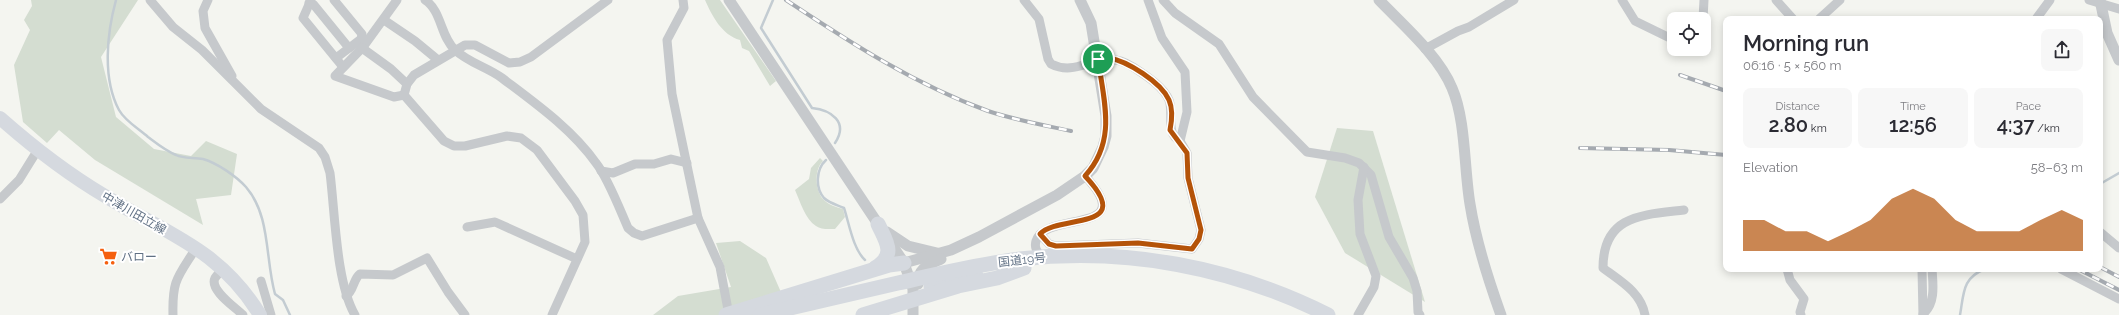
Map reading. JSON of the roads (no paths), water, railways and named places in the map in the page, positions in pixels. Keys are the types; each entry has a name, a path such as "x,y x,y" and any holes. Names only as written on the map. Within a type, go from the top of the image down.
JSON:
{"highway":[{"path":"871,270 883,262 888,256 887,245 878,224"},
{"name":"国道19号","path":"804,315 1042,257 1107,256 1177,263 1215,272 1260,285 1300,301 1328,315"},
{"path":"728,315 871,270 904,263"},
{"name":"国道19号","path":"956,279 1024,268 1107,266 1179,274 1236,288 1307,315"},
{"path":"863,315 885,296"},
{"name":"国道19号","path":"760,315 885,296"}],"main road":[{"name":"中津川田立線","path":"0,118 37,152 105,197 196,248 223,268 242,288 257,310"}],"street":[{"path":"150,0 173,27 202,50 236,82 261,109 314,144 325,156 330,173 342,279 346,296 355,315"},
{"path":"208,0 203,11 205,28 236,82"},
{"path":"334,0 362,34 361,39 336,58"},
{"path":"397,0 384,20 362,48 335,76 394,97 404,95"},
{"path":"425,0 433,5 447,41 456,50 468,60 501,77 552,117 586,150 598,164 628,228 634,233 642,236 698,218"},
{"path":"404,95 407,84 414,75 465,45 475,45 509,63 520,62 531,57 608,0"},
{"path":"683,0 684,8 667,40 672,94 698,218 720,267 728,315"},
{"path":"729,0 904,263 913,289 913,315"},
{"path":"1024,0 1039,19 1048,59 1051,64 1067,68 1080,66 1098,59 1109,58 1120,60 1133,67 1163,91 1171,108 1170,130 1176,139 1180,141 1187,153 1188,178 1201,230 1199,239 1192,249 1138,243 1056,246 1049,244 1040,234"},
{"path":"904,263 946,252 1057,195 1085,176 1099,157 1106,136 1106,116 1091,23 1080,0"},
{"path":"1148,0 1162,38 1185,72 1187,112 1180,141"},
{"path":"1163,0 1175,13 1219,44 1232,61 1253,96 1307,152 1345,158 1359,163 1371,175 1389,237 1414,278 1417,291 1418,312 1420,315"},
{"path":"1379,0 1425,49 1446,75 1458,107 1473,219 1478,241 1501,315"},
{"path":"1425,49 1458,31 1469,27 1514,0"},
{"path":"1622,0 1635,21 1667,37"},
{"path":"1704,0 1704,12"},
{"path":"1776,0 1790,16"},
{"path":"1822,16 1840,0"},
{"path":"2038,16 2050,0"},
{"path":"2089,0 2100,2 2119,9"},
{"path":"343,67 303,18 310,2 349,48"},
{"path":"2100,2 2107,33 2119,60"},
{"path":"384,20 416,41 438,60"},
{"path":"362,48 391,69 407,84"},
{"path":"404,95 444,141 454,146 465,146 507,136 521,138 537,150 575,201 583,214 585,242 552,315"},
{"path":"0,199 22,176 37,152"},
{"path":"601,172 613,173 635,164 654,164 671,159 687,163"},
{"path":"1358,315 1374,287 1376,276 1360,234 1358,200 1364,167"},
{"path":"1042,257 1036,251 1035,246 1040,234 1047,228 1089,220 1098,214 1102,207 1098,190 1085,176"},
{"path":"1645,315 1638,297 1630,287 1603,268 1603,255 1606,243 1620,224 1632,218 1684,210"},
{"path":"468,227 495,222 577,259"},
{"path":"878,224 890,236 908,246 930,252 946,252"},
{"path":"2103,235 2119,248"},
{"path":"173,315 172,292 175,281 196,248"},
{"path":"913,315 918,304 918,274 928,265 947,256 946,252"},
{"path":"346,296 349,294 357,276 360,274 392,276 427,258 448,292 465,315"},
{"path":"223,268 214,279 214,286 218,293 243,315"},
{"path":"1788,272 1790,280 1804,299 1800,312 1801,315"},
{"path":"1922,272 1923,314"},
{"path":"1923,314 1930,304 1933,290 1932,272"},
{"path":"2067,272 2119,299"},
{"path":"262,281 271,315"}],"waterway":[{"path":"116,0 110,27 108,70 110,84 119,110 128,121 165,149 179,156 203,159 214,164 232,174 246,187 254,198 264,224 275,294 283,300 290,315"},
{"path":"773,0 761,28 812,108 826,111 836,118 840,129 839,136 835,143"},
{"path":"826,160 820,168 818,179 819,189 826,200 844,208 854,243 865,260"},
{"path":"2103,182 2119,173"},
{"path":"1960,315 1965,287 1972,277 1979,272"}],"railway":[{"path":"786,0 884,62 934,88 988,111 1071,131"},
{"path":"1680,75 1723,90"},
{"path":"1580,148 1669,150 1723,155"},
{"path":"2103,269 2119,277"},
{"path":"2084,272 2119,290"}],"place":[{"name":"バロー","path":"108,257"}]}
